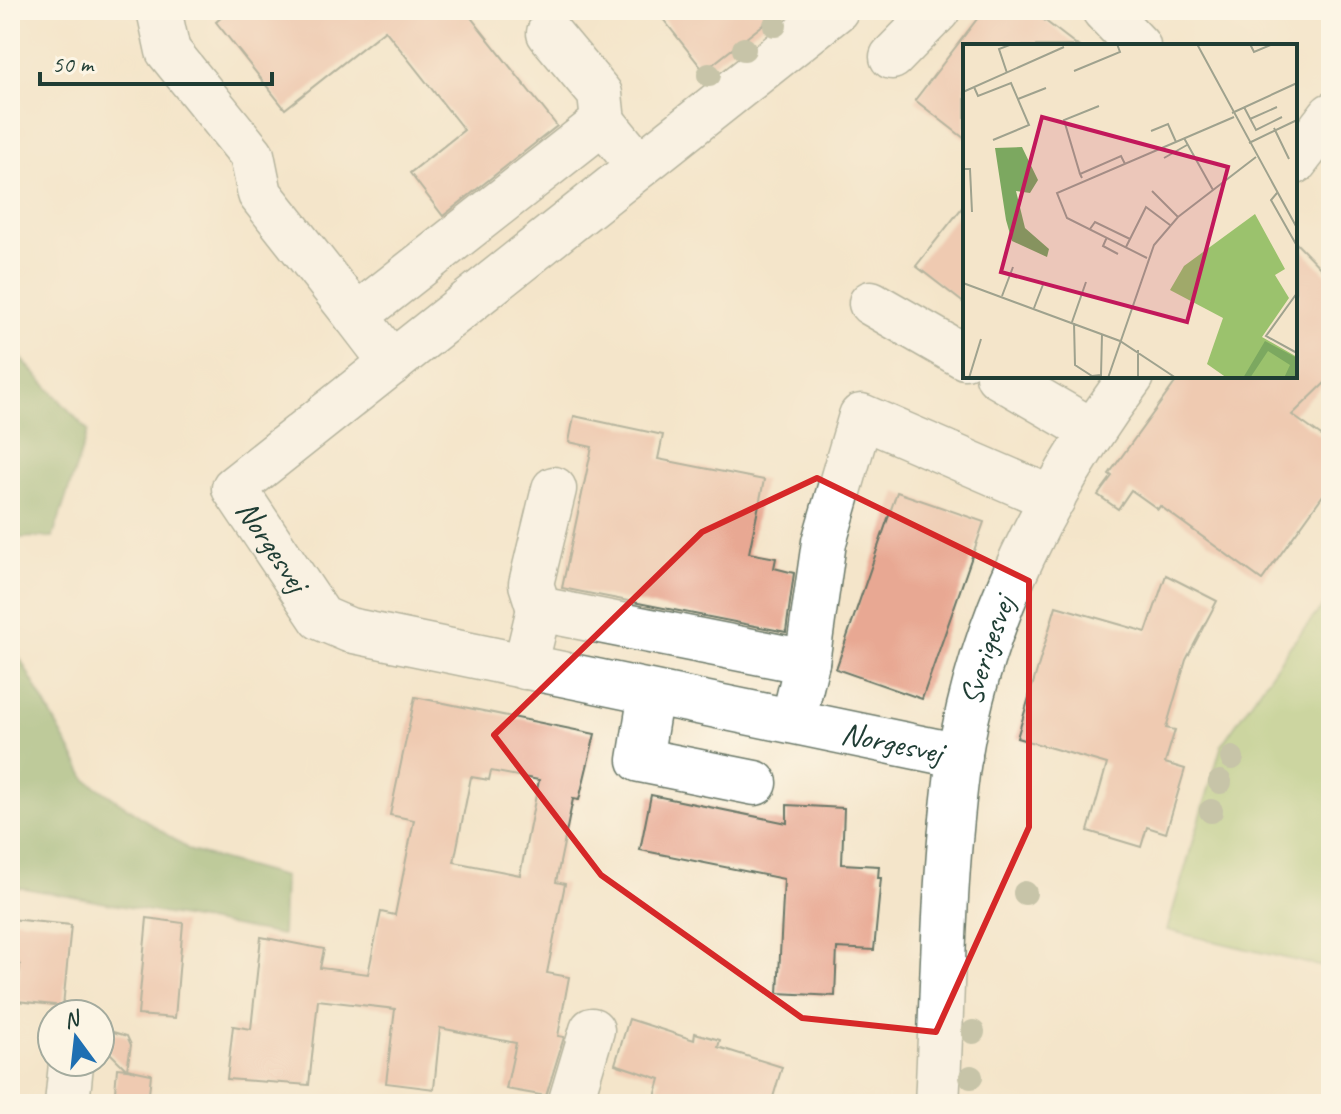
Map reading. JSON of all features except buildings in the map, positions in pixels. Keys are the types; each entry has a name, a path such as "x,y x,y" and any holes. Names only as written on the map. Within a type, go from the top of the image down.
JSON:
{"street":[{"path":"159,10 168,51 252,155 260,194 392,363"},
{"name":"Norgesvej","path":"836,10 234,488 321,618 349,630 960,756"},
{"path":"892,57 938,10"},
{"path":"1104,10 1136,44"},
{"path":"549,33 600,94 603,122 639,166"},
{"path":"1297,159 1331,115"},
{"path":"356,316 603,122"},
{"path":"871,303 963,356"},
{"path":"1001,378 1091,430"},
{"name":"Sverigesvej","path":"937,1104 953,814 960,756 984,660 1017,568 1091,430 1130,378"},
{"path":"793,721 807,662 824,542 861,416 1053,499"},
{"path":"525,667 539,609 531,584 554,489"},
{"path":"539,609 807,662"},
{"path":"651,693 640,760 755,783"},
{"path":"570,1104 592,1030"}],"highlighted area":[{"path":"817,478 1029,581 1029,827 936,1032 802,1018 601,875 494,735 702,532"}],"green space":[{"path":"10,346 88,431 53,537 10,538"},
{"path":"1331,596 1331,969 1167,930 1222,744 1291,645"},
{"path":"10,640 87,780 191,851 284,877 282,935 18,887 10,874"}]}
